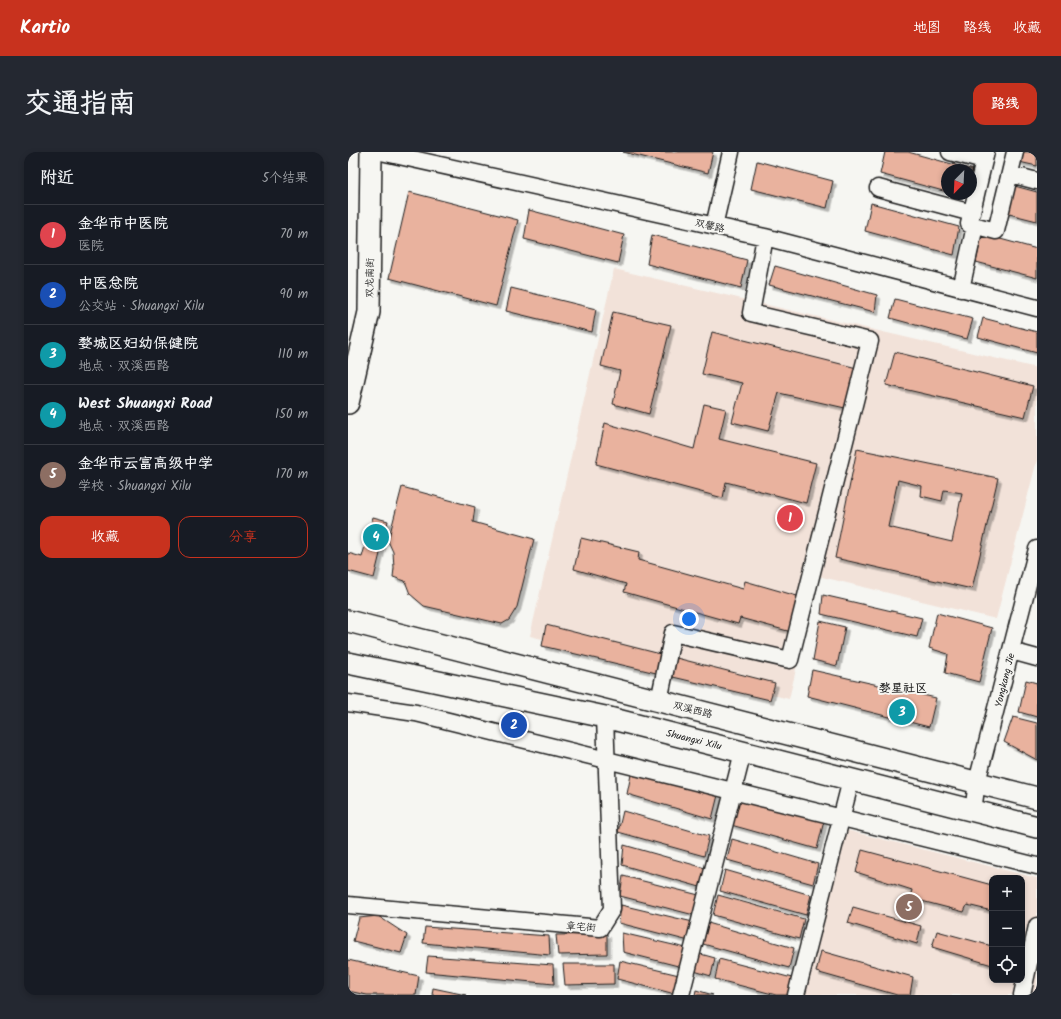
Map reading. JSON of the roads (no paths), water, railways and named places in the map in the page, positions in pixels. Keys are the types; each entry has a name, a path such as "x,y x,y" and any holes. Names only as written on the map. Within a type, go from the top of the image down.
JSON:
{"main road":[{"name":"双龙南街","path":"348,402 369,312 371,152"},
{"name":"双溪西路","path":"348,621 1037,798"},
{"name":"Shuangxi Xilu","path":"348,663 605,717 1037,827"}],"street":[{"name":"双馨路","path":"381,152 765,237 1037,308"},
{"path":"714,226 732,152"},
{"path":"950,152 985,157 961,289"},
{"path":"878,188 974,219 996,230 1015,152"},
{"path":"1010,174 1037,181"},
{"path":"659,701 673,633 790,660 870,341 751,313 765,237"},
{"name":"Yongkang Jie","path":"973,811 977,782 1011,651 1031,600 1037,549"},
{"path":"1011,651 1037,658"},
{"path":"348,704 416,713 1037,866"},
{"name":"章宅街","path":"348,905 600,928 612,909 605,717"},
{"path":"681,995 743,752"},
{"path":"796,995 851,780"},
{"path":"1022,995 1037,926"}],"place":[{"name":"金华市中医院","path":"790,518"},
{"name":"West Shuangxi Road","path":"376,537"},
{"name":"婺城区妇幼保健院","path":"902,712"},
{"name":"中医总院","path":"514,725"},
{"name":"金华市云富高级中学","path":"909,907"}],"district":[{"name":"婺星社区","path":"903,688"}]}
